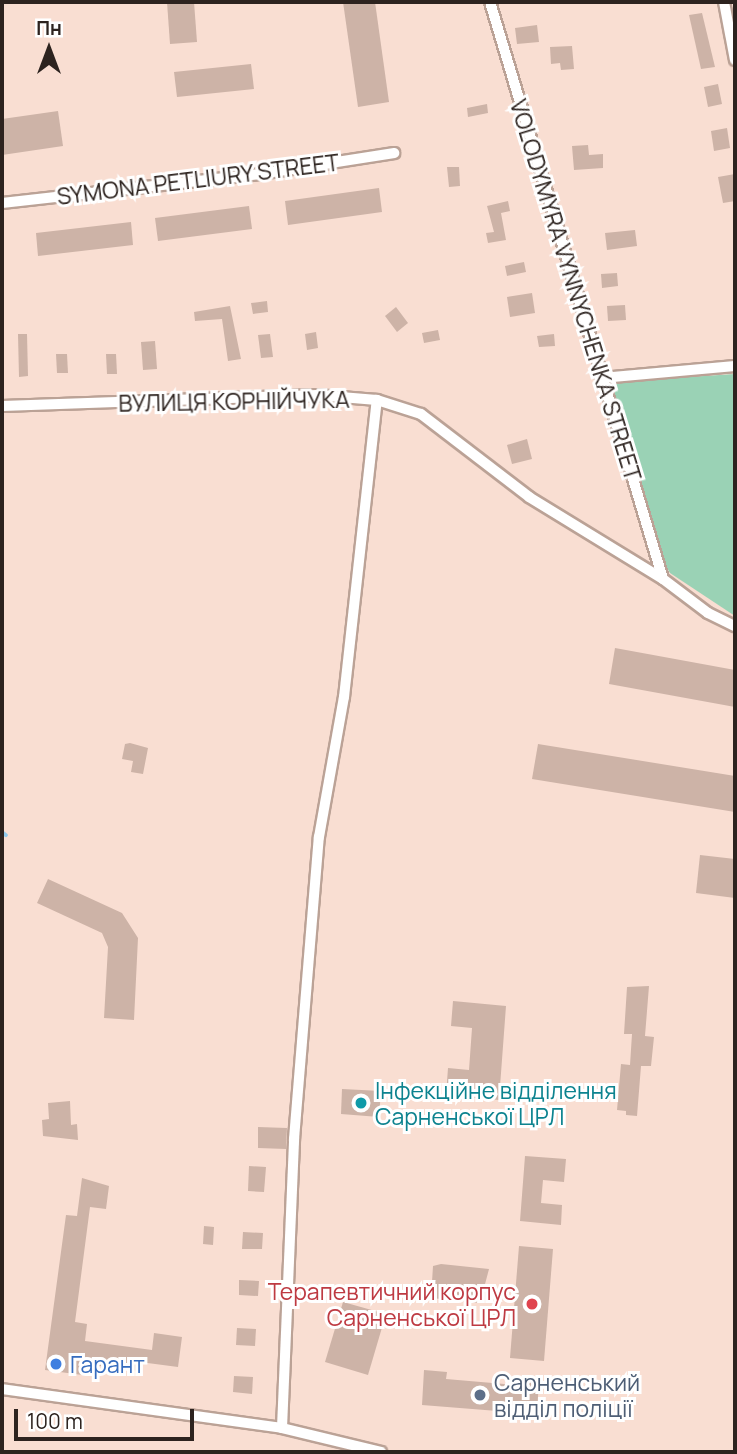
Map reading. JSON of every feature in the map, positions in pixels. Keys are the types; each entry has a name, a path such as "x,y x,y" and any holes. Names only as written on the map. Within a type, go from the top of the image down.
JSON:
{"street":[{"name":"VOLODYMYRA VYNNYCHENKA STREET","path":"491,2 663,579"},
{"path":"724,2 735,61"},
{"name":"SYMONA PETLIURY STREET","path":"2,203 260,174 394,153"},
{"path":"601,378 735,366"},
{"name":"ВУЛИЦЯ КОРНІЙЧУКА","path":"2,407 317,395 377,400 421,414 529,497 663,579 708,613 735,626"},
{"path":"282,1428 294,1139 319,837 344,697 377,400"},
{"path":"2,1389 282,1428 381,1452"}],"green space":[{"path":"735,374 735,616 670,573 661,558 611,382"}],"building":[{"path":"167,2 194,2 197,42 170,44"},
{"path":"343,2 375,2 389,102 358,107"},
{"path":"702,13 715,67 701,69 689,15"},
{"path":"537,25 539,42 517,44 515,28"},
{"path":"572,46 574,69 561,70 560,63 551,64 550,47"},
{"path":"251,64 254,89 177,97 174,72"},
{"path":"718,84 722,104 708,107 704,87"},
{"path":"487,104 488,113 468,117 467,108"},
{"path":"58,111 63,146 2,155 2,119"},
{"path":"727,128 730,148 714,151 711,131"},
{"path":"588,145 589,155 603,154 603,168 574,170 572,146"},
{"path":"447,167 459,167 460,186 449,187"},
{"path":"735,174 735,201 723,203 718,177"},
{"path":"379,188 382,212 288,225 285,201"},
{"path":"508,201 510,211 501,213 506,240 488,243 486,233 494,232 487,206"},
{"path":"249,206 252,229 158,241 155,218"},
{"path":"131,222 133,245 38,256 36,233"},
{"path":"635,230 637,246 607,250 605,233"},
{"path":"524,262 526,272 507,276 505,266"},
{"path":"617,273 618,286 602,288 601,274"},
{"path":"532,293 535,313 510,317 507,297"},
{"path":"267,301 268,312 253,314 251,303"},
{"path":"625,305 626,320 608,321 607,306"},
{"path":"230,306 241,359 228,361 222,319 195,321 194,312"},
{"path":"396,307 408,323 397,332 385,316"},
{"path":"438,330 440,340 424,343 422,333"},
{"path":"316,332 318,348 307,350 305,334"},
{"path":"18,334 27,334 28,376 19,377"},
{"path":"270,334 273,357 261,358 258,335"},
{"path":"554,334 555,346 539,347 537,336"},
{"path":"155,341 157,369 143,370 141,342"},
{"path":"56,354 67,354 68,373 57,373"},
{"path":"106,354 116,354 117,374 107,374"},
{"path":"527,439 532,459 512,464 507,445"},
{"path":"615,648 735,670 735,707 609,684"},
{"path":"125,744 148,748 143,774 131,772 133,761 122,759"},
{"path":"538,744 735,776 735,812 532,779"},
{"path":"700,855 735,859 735,898 696,893"},
{"path":"48,879 122,913 138,938 134,1020 104,1018 108,947 102,933 37,903"},
{"path":"649,986 645,1036 654,1037 651,1066 641,1066 637,1116 626,1115 626,1111 617,1110 621,1064 630,1065 632,1034 624,1034 627,987"},
{"path":"453,1001 506,1006 499,1100 446,1095 448,1068 469,1070 472,1028 451,1026"},
{"name":"Інфекційне відділення Сарненської ЦРЛ","path":"342,1089 381,1091 379,1117 341,1114"},
{"path":"70,1101 71,1125 77,1124 78,1140 43,1136 42,1120 49,1119 48,1103"},
{"path":"258,1127 287,1128 286,1149 258,1148"},
{"path":"525,1156 566,1159 564,1182 543,1180 541,1203 562,1205 561,1225 520,1221"},
{"path":"249,1166 266,1167 264,1192 248,1191"},
{"path":"82,1178 109,1186 106,1209 90,1207 75,1322 87,1324 85,1341 152,1350 154,1333 182,1337 178,1367 140,1362 139,1371 92,1365 90,1376 45,1370 66,1215 77,1216"},
{"path":"204,1226 214,1227 213,1245 203,1244"},
{"path":"243,1232 263,1233 262,1249 242,1249"},
{"name":"Терапевтичний корпус Сарненської ЦРЛ","path":"519,1246 553,1249 544,1361 510,1358"},
{"path":"441,1264 489,1269 480,1303 431,1298 433,1266"},
{"path":"239,1280 259,1281 258,1296 239,1295"},
{"path":"343,1302 386,1314 368,1375 325,1362"},
{"path":"237,1328 256,1329 255,1346 236,1345"},
{"name":"Сарненський відділ поліції","path":"424,1370 447,1372 446,1379 516,1385 517,1377 539,1379 537,1414 422,1405"},
{"path":"234,1376 253,1377 252,1394 233,1392"}],"waterway":[{"path":"2,832 6,835"}],"place":[{"name":"Інфекційне відділення Сарненської ЦРЛ","path":"361,1103"},
{"name":"Терапевтичний корпус Сарненської ЦРЛ","path":"532,1304"},
{"name":"Гарант","path":"56,1364"},
{"name":"Сарненський відділ поліції","path":"480,1395"}]}
